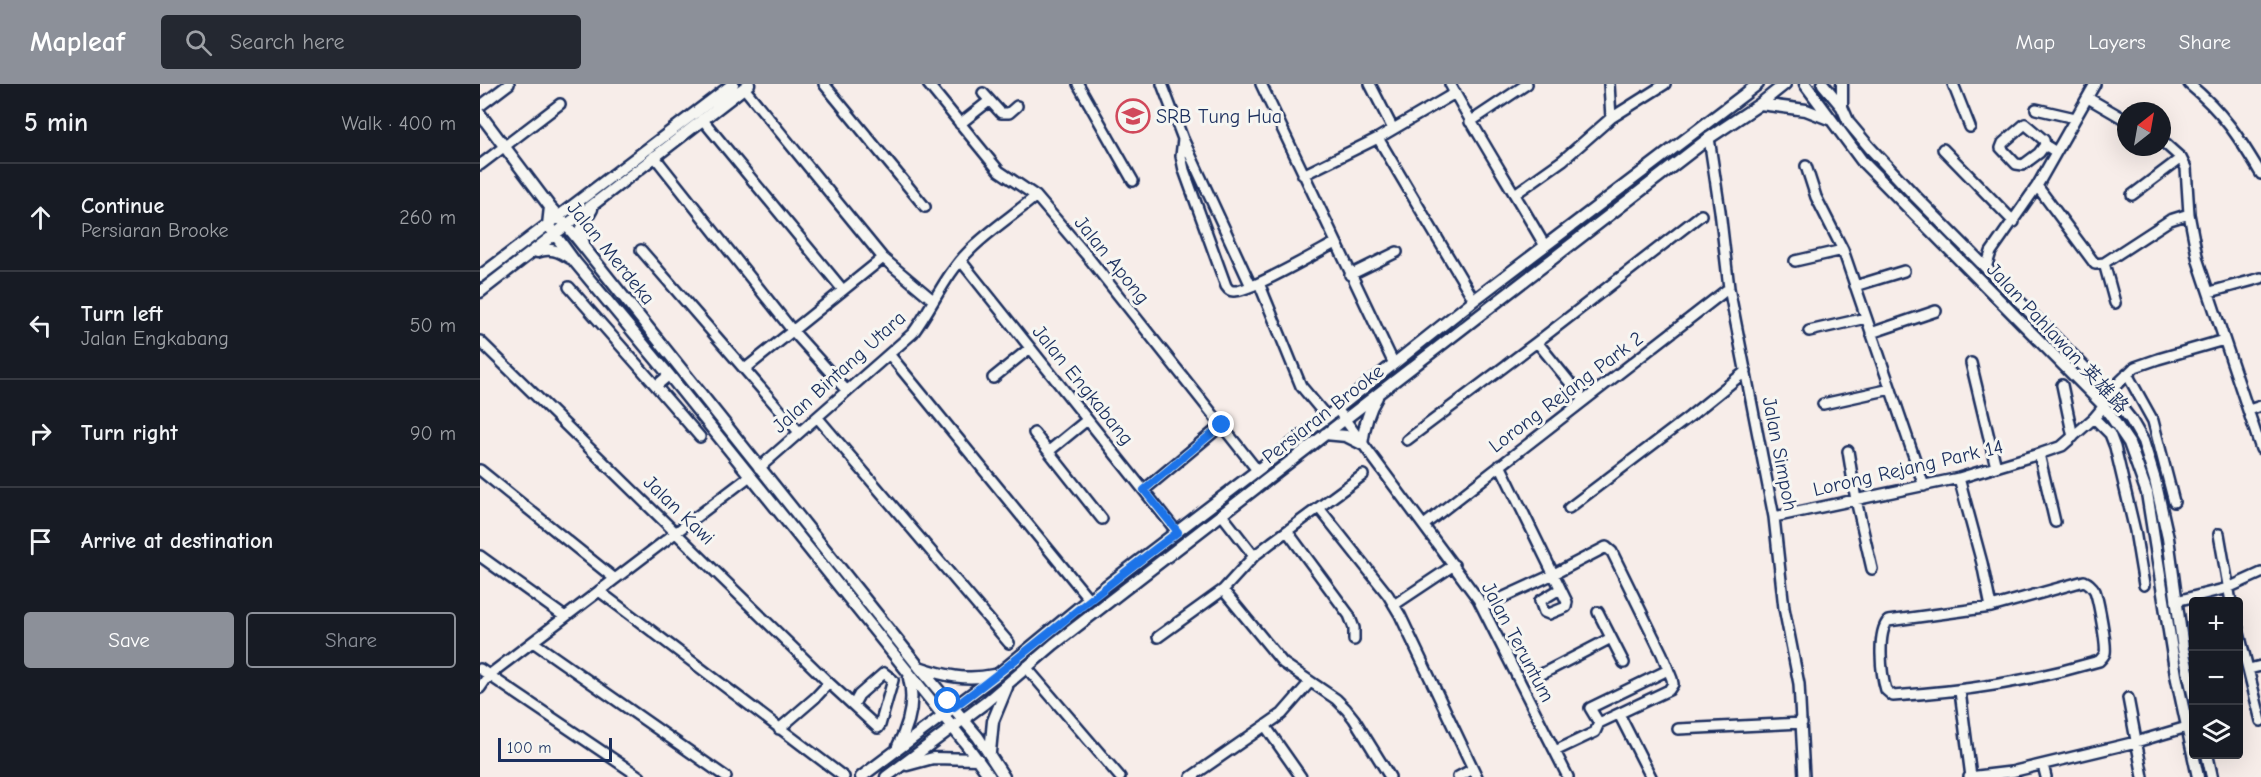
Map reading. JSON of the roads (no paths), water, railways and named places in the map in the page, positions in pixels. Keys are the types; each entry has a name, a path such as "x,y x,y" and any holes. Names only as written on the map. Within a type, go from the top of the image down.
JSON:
{"main road":[{"path":"1744,96 1751,84"},
{"name":"Persiaran Brooke","path":"861,777 998,674 1089,599 1327,417 1474,300 1758,84"},
{"name":"Persiaran Brooke","path":"886,777 952,728 1026,667 1325,434 1709,138 1760,104 1785,84"},
{"name":"Jalan Pahlawan 英雄路","path":"1805,84 1862,160 2104,406 2128,443 2147,493 2174,664 2198,777"},
{"name":"Jalan Pahlawan 英雄路","path":"1823,84 1842,106 1849,123 1858,135 2109,392 2131,420 2143,441 2155,480 2168,538 2189,678"},
{"path":"1842,84 1842,106"},
{"path":"480,292 567,226 742,85"},
{"path":"480,276 742,85"},
{"path":"1760,104 1806,110 1830,119"},
{"path":"480,114 550,207"},
{"path":"587,252 580,230 596,201"},
{"name":"Jalan Merdeka","path":"550,207 560,216 909,675 990,777"},
{"name":"Jalan Merdeka","path":"550,207 548,225 575,262 954,707 990,752 1004,777"},
{"path":"528,256 545,249 553,250 575,262"},
{"path":"1325,434 1338,434 1362,444 1372,405 1379,394"},
{"path":"919,667 956,678 970,679 998,674"},
{"path":"896,749 904,734 912,702 913,692 909,675"},
{"path":"990,752 993,721 998,705 1010,682"},
{"path":"900,766 933,758 978,759"},
{"path":"2207,759 2212,777"}],"street":[{"path":"480,106 508,84"},
{"path":"824,84 925,207"},
{"name":"Jalan Apong","path":"928,84 999,171 1036,196 1088,257 1257,470"},
{"path":"1078,84 1133,181"},
{"path":"1162,84 1183,139 1255,284 1301,386 1327,417"},
{"path":"1261,84 1394,364"},
{"path":"1370,84 1393,129"},
{"path":"1449,84 1545,246"},
{"path":"1470,122 1527,84"},
{"path":"1609,84 1611,118"},
{"path":"1515,194 1563,160 1611,118 1665,84"},
{"path":"1953,84 1970,127"},
{"path":"1986,268 1991,252 2037,186 2095,84"},
{"path":"2189,84 2224,116 2261,174"},
{"path":"742,85 883,258 933,300"},
{"path":"1303,175 1378,138 1455,93"},
{"path":"960,124 986,97 1001,113 1006,114 1017,106"},
{"path":"2088,98 2117,115"},
{"path":"480,165 560,104"},
{"path":"2036,109 2075,118"},
{"path":"702,119 843,290"},
{"path":"2045,145 2039,153 2023,165 2016,164 2001,148 2003,143 2025,124 2044,140 2045,145 2056,152"},
{"path":"1378,138 1474,300"},
{"name":"Jalan Simpoh","path":"1709,138 1729,288 1774,517 1784,608 1799,684 1804,777"},
{"path":"1183,139 1181,156 1184,170 1226,286 1234,292 1255,284 1335,243"},
{"path":"1943,149 2014,222"},
{"path":"2171,149 2181,158 2186,168 2189,214 2198,261 2261,449"},
{"path":"654,156 792,330 847,392"},
{"path":"2132,195 2181,158"},
{"path":"1806,166 1816,197 1843,250 1924,486"},
{"path":"2037,186 2092,262 2099,265 2104,264 2170,220 2189,214"},
{"name":"Jalan Bintang Utara","path":"480,688 489,675 754,472 847,392 913,333 933,300 971,249 1036,196"},
{"path":"1407,440 1701,215"},
{"path":"641,250 799,432"},
{"path":"1795,261 1843,250"},
{"path":"1350,275 1397,252"},
{"path":"1971,253 1991,252"},
{"path":"745,369 883,258"},
{"name":"Jalan Engkabang","path":"961,261 1178,532"},
{"path":"2104,264 2115,303"},
{"path":"1855,286 1904,271"},
{"path":"2210,292 2261,278"},
{"path":"569,287 700,437"},
{"name":"Lorong Rejang Park 2","path":"1424,525 1729,288"},
{"path":"1871,333 1936,311"},
{"path":"1809,331 1866,318"},
{"path":"2109,392 2135,368 2224,340"},
{"name":"Jalan Kawi","path":"480,341 829,683 878,728 893,680 884,673 859,695 854,704"},
{"path":"1537,342 1584,400"},
{"path":"993,378 1030,348"},
{"path":"889,354 1089,599"},
{"path":"1971,363 1996,467"},
{"path":"1569,508 1746,371"},
{"path":"2127,374 2153,421 2175,502"},
{"path":"656,386 669,375"},
{"path":"2062,385 2073,438"},
{"path":"1823,404 1891,389"},
{"name":"Lorong Rejang Park 14","path":"1774,517 1959,478 2039,454 2062,446 2073,438 2104,406"},
{"path":"2249,410 2261,406"},
{"name":"Jalan Teruntum","path":"1337,409 1375,463 1454,565 1482,607 1568,777"},
{"path":"817,417 1009,643"},
{"path":"2094,418 2110,434 2115,447 2135,531 2144,585"},
{"path":"1049,452 1088,420"},
{"path":"1144,490 1222,425"},
{"path":"1034,433 1102,519"},
{"path":"1848,451 1856,500 1872,569"},
{"path":"2039,454 2055,522"},
{"path":"1500,465 1560,589"},
{"path":"480,470 615,579"},
{"path":"1158,637 1223,590 1254,556 1363,475"},
{"path":"1959,478 1982,563 1991,607"},
{"path":"1319,508 1394,605 1475,773 1458,777"},
{"path":"1222,515 1254,556"},
{"path":"1287,531 1349,615 1354,628 1354,640"},
{"path":"2219,534 2230,597"},
{"path":"1482,607 1604,548 1610,549 1633,592 1673,684 1669,690 1599,723 1595,732 1555,751"},
{"path":"480,556 565,617"},
{"path":"1394,605 1454,565"},
{"path":"2176,601 2228,588 2261,573"},
{"path":"2084,581 2091,584 2095,591 2105,653 2099,661 2014,683 1960,691 1893,696 1890,694 1884,686 1881,636 1884,626 1895,619 1991,607 2084,581"},
{"path":"1223,590 1283,663 1336,699 1354,719 1390,777"},
{"path":"599,591 844,777"},
{"path":"1598,612 1624,663"},
{"path":"1536,677 1611,638"},
{"path":"532,642 726,777"},
{"path":"2243,647 2261,721"},
{"path":"2249,669 2261,666"},
{"path":"1026,667 1120,777"},
{"path":"480,669 640,777"},
{"path":"1599,723 1590,708 1668,670"},
{"path":"1191,777 1205,773 1266,727 1295,701 1310,682"},
{"path":"779,729 829,683"},
{"path":"1960,691 1970,777 2011,775 2187,727"},
{"path":"2128,698 2143,777"},
{"path":"1619,714 1651,777"},
{"path":"1678,729 1802,723"},
{"path":"1266,727 1301,777"},
{"path":"2043,765 2046,777"}],"place":[{"name":"SRB Tung Hua","path":"1133,116"}]}
